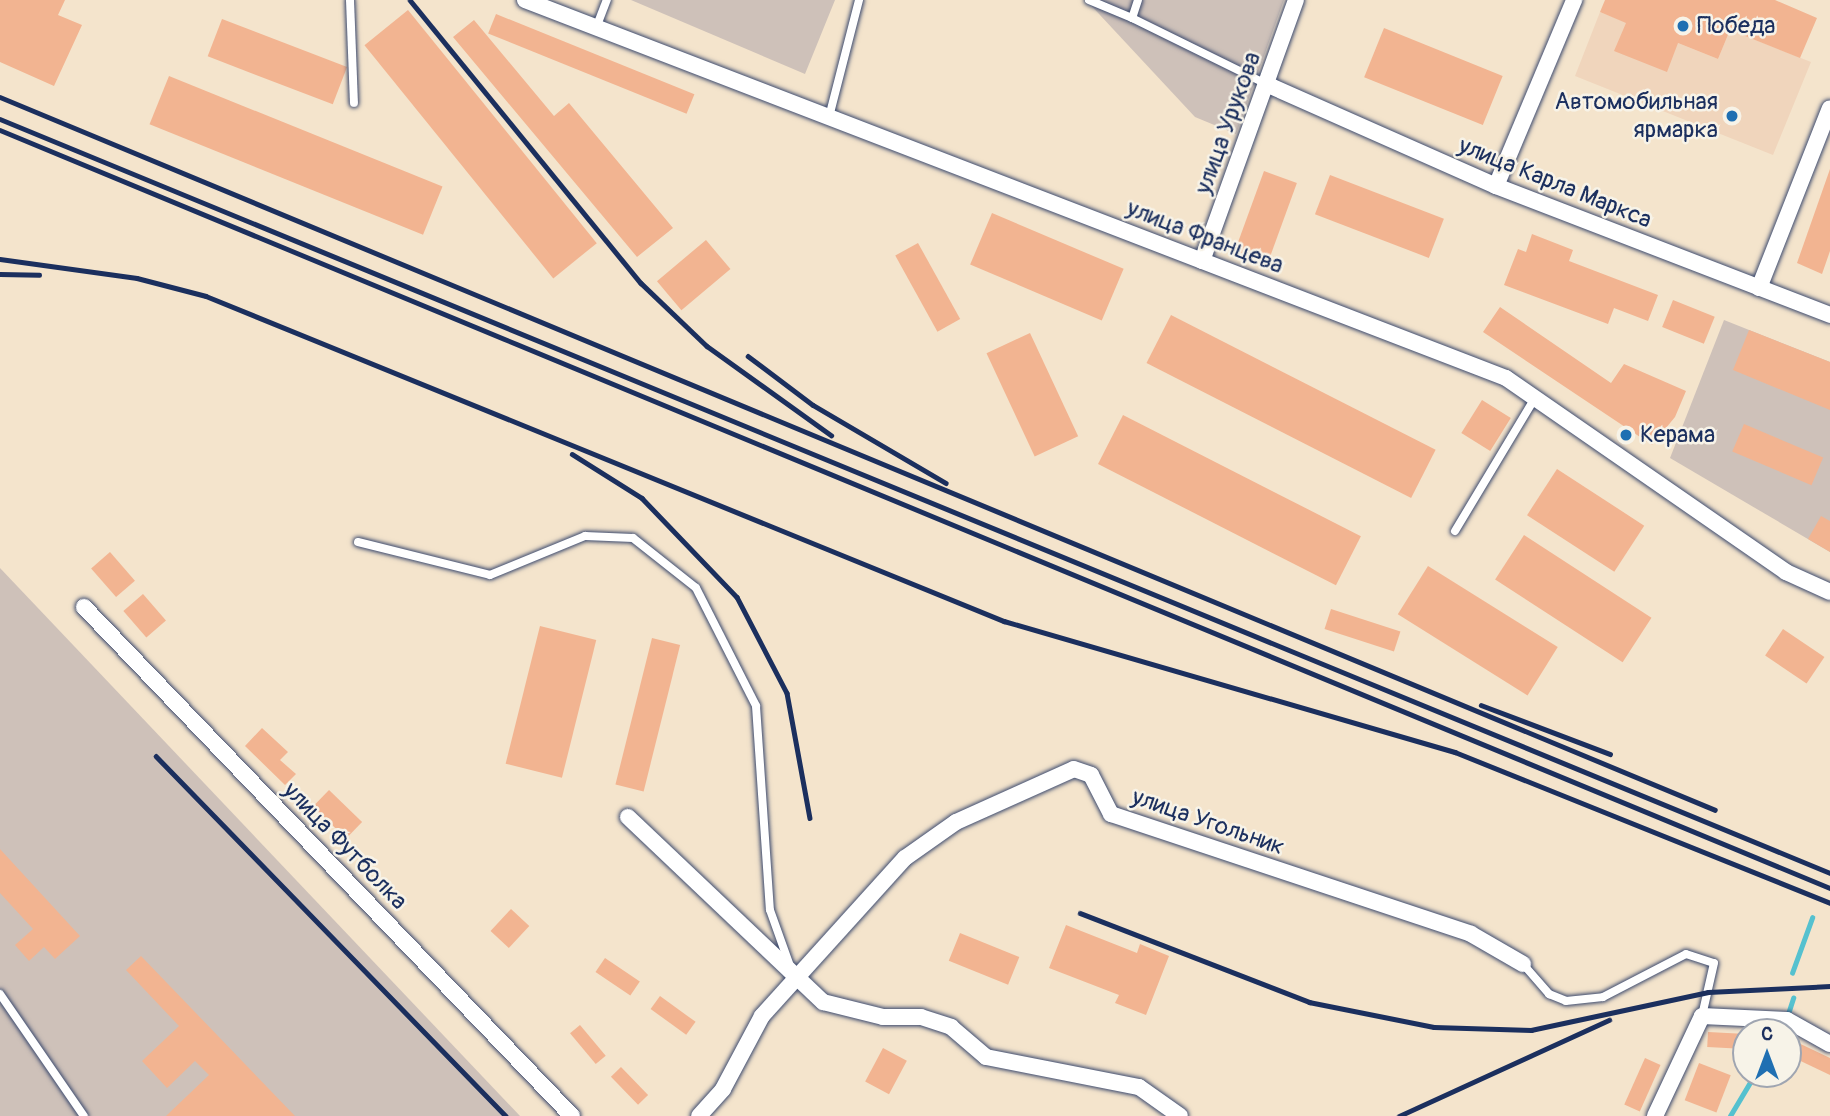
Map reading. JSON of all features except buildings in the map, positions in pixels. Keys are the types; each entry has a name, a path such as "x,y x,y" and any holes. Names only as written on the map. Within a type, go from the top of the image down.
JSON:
{"street":[{"name":"улица Францева","path":"525,0 595,31 829,117 1506,378 1786,572 1830,592"},
{"name":"улица Урукова","path":"1202,261 1296,0"},
{"path":"1496,186 1574,0"},
{"name":"улица Карла Маркса","path":"1266,84 1496,186 1830,316"},
{"path":"1759,288 1830,108"},
{"name":"улица Футболка","path":"85,607 572,1116"},
{"name":"улица Угольник","path":"699,1116 723,1089 762,1016 905,858 956,822 1074,769 1091,775 1111,814 1471,934 1523,964"},
{"path":"628,817 795,981 824,1002 951,1027 986,1057 1139,1087 1180,1116"},
{"path":"1658,1115 1702,1016 1787,1020 1830,1044"}],"lane":[{"path":"350,0 354,103"},
{"path":"595,31 607,0"},
{"path":"829,117 859,0"},
{"path":"1089,0 1132,18 1266,84"},
{"path":"1132,18 1138,0"},
{"path":"1455,531 1535,398"},
{"path":"358,542 490,575 585,536 633,538 696,588 756,706 770,910 795,981"},
{"path":"1523,964 1549,994 1566,1001 1603,997 1686,954 1714,963 1702,1016"},
{"path":"0,994 84,1116"}],"shaded area":[{"path":"631,0 835,0 805,74"},
{"path":"1086,0 1284,0 1236,134 1195,117"},
{"name":"Автомобильная ярмарка","path":"1600,12 1718,59 1730,30 1811,62 1773,155 1575,76"},
{"path":"1724,320 1830,362 1830,552 1670,458"},
{"path":"0,568 520,1116 0,1116"}],"waterway":[{"path":"1792,973 1812,918"},
{"path":"1787,1017 1793,998"},
{"path":"1730,1116 1747,1088"}],"railway":[{"path":"410,0 641,283 707,346 831,435"},
{"path":"0,97 1715,810"},
{"path":"0,119 1830,873"},
{"path":"0,130 1830,888"},
{"path":"0,259 137,278 206,296 1004,621 1455,752 1830,903"},
{"path":"0,274 39,275"},
{"path":"748,356 813,405 946,483"},
{"path":"572,454 642,498 737,597 787,693 810,818"},
{"path":"1481,705 1610,754"},
{"path":"156,756 506,1116"},
{"path":"1080,913 1309,1002 1434,1027 1531,1030 1708,992 1830,986"},
{"path":"1399,1116 1609,1020"}],"place":[{"name":"Победа","path":"1683,26"},
{"name":"Автомобильная ярмарка","path":"1732,116"},
{"name":"Керама","path":"1626,435"}]}
